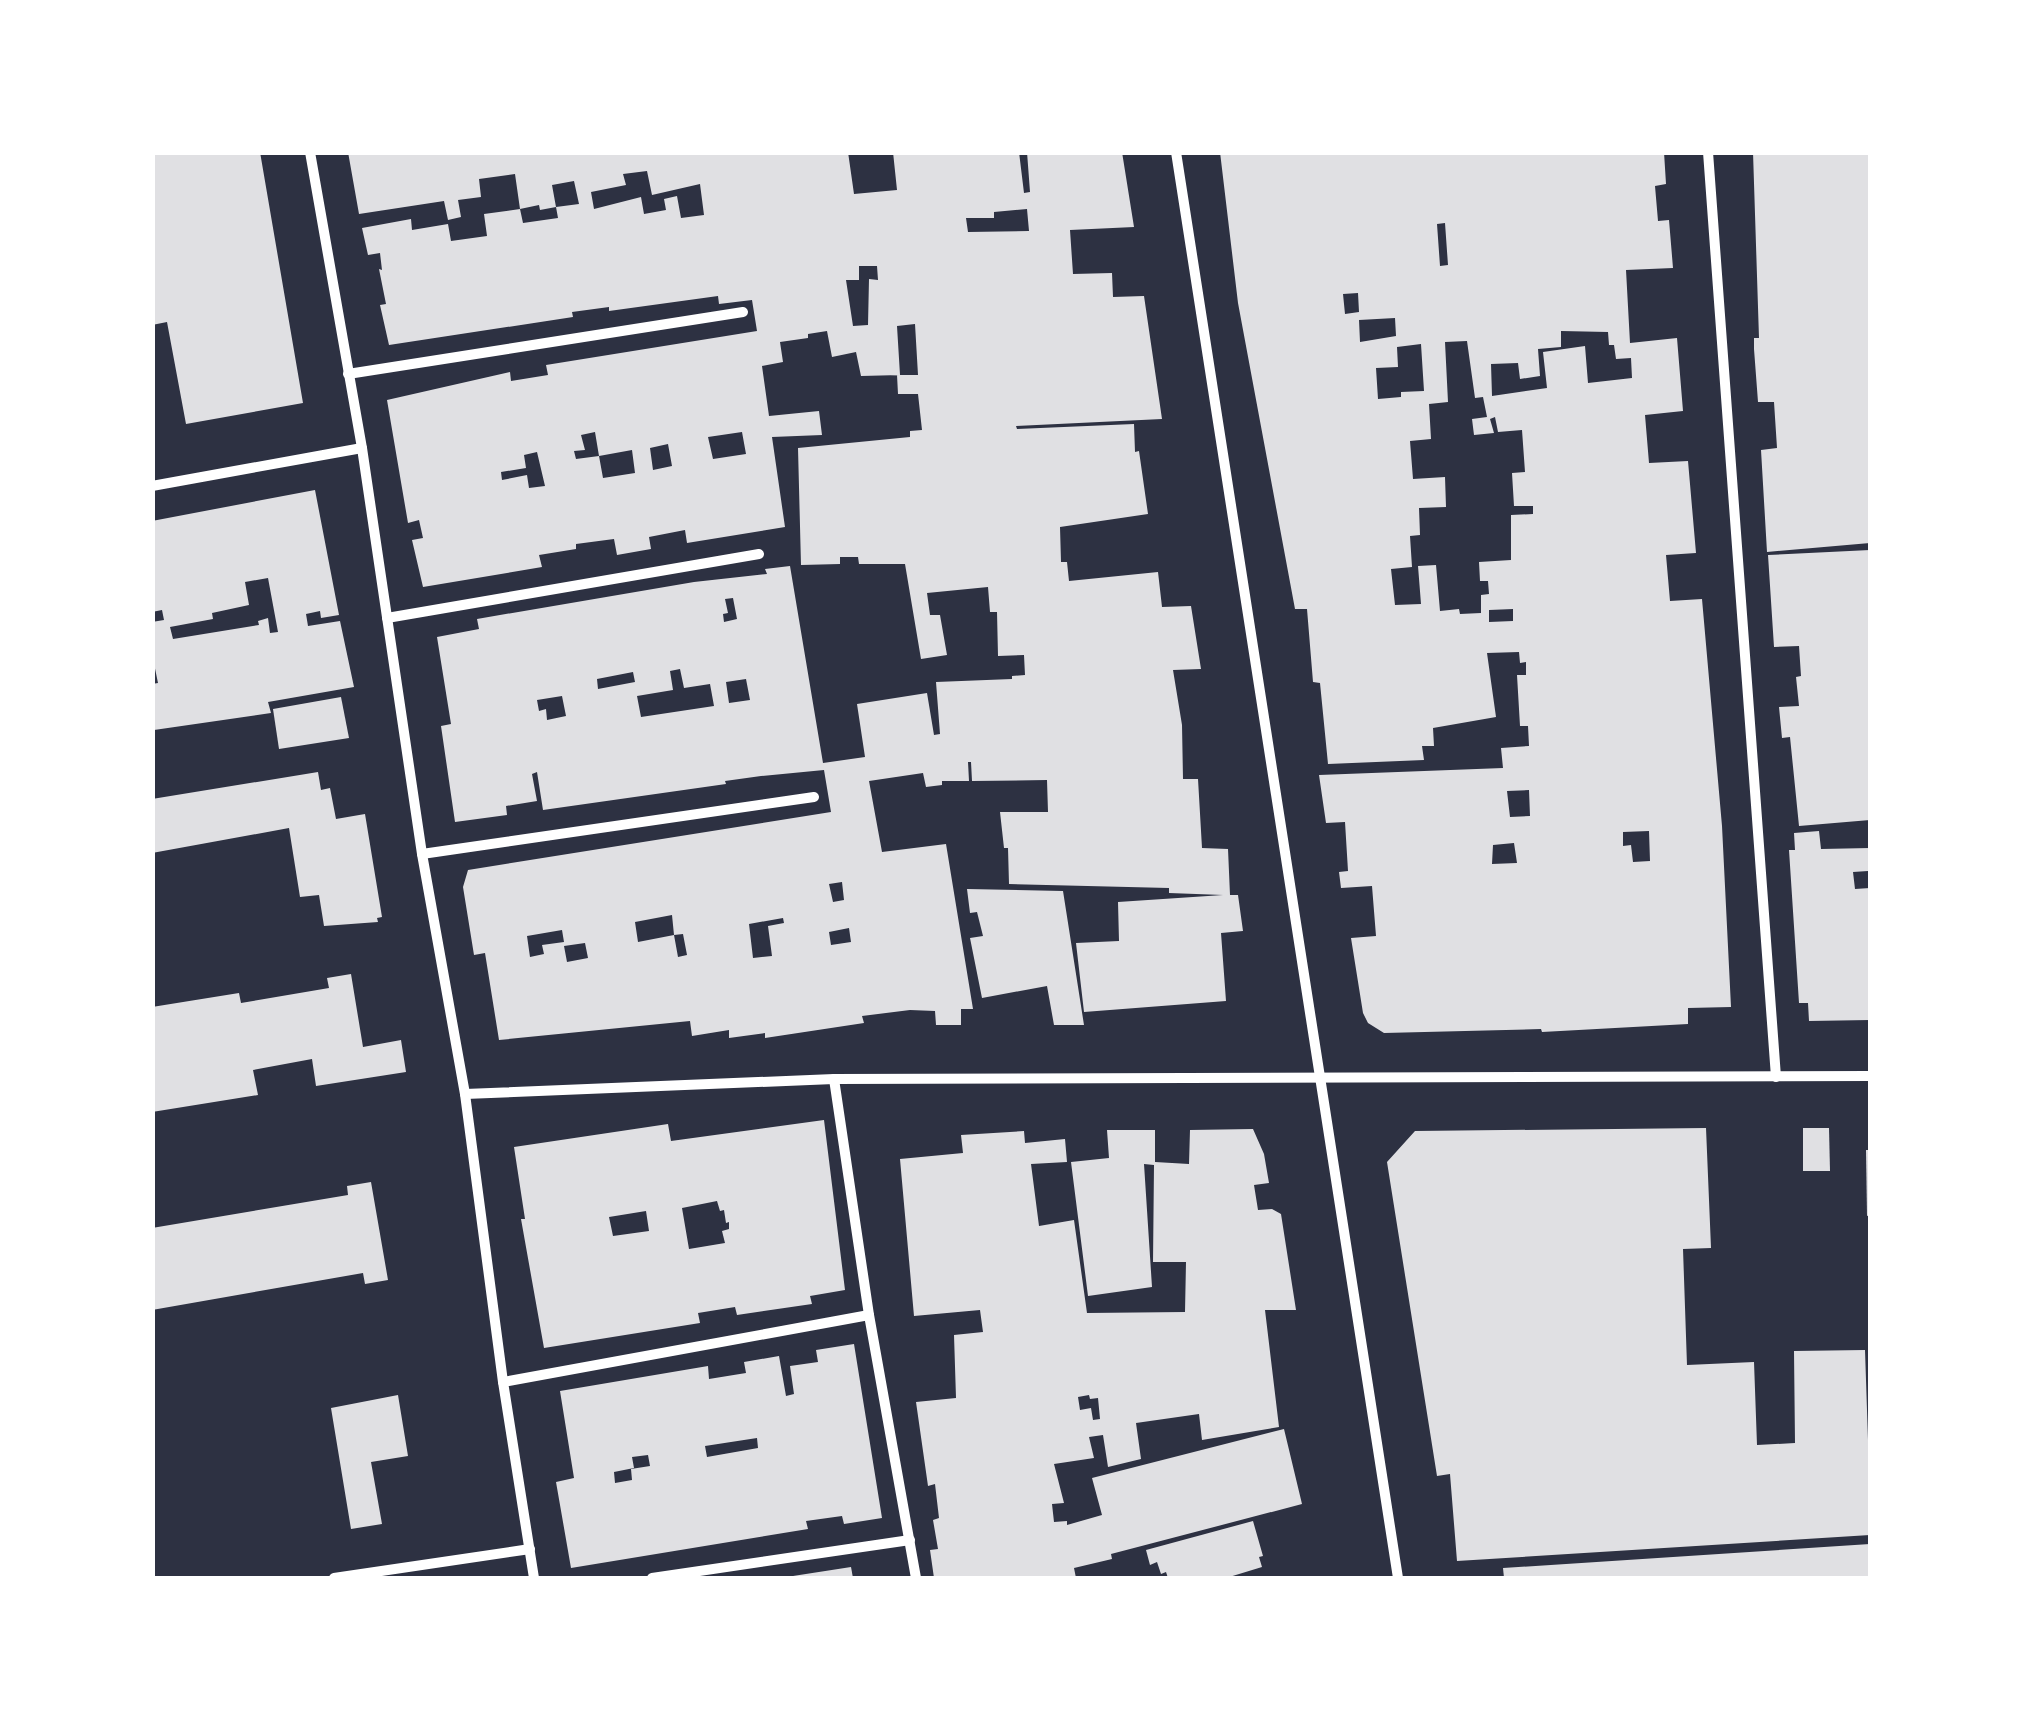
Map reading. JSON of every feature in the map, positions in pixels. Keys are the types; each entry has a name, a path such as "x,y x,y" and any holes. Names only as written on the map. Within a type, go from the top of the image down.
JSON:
{"street":[{"path":"310,152 362,448 422,854 465,1094 503,1382 534,1578"},
{"path":"1176,152 1398,1578"},
{"path":"1708,152 1776,1076"},
{"path":"348,374 743,312"},
{"path":"152,486 362,448"},
{"path":"386,618 760,554"},
{"path":"422,854 814,796"},
{"path":"465,1094 834,1079 1870,1076"},
{"path":"834,1079 869,1315 916,1578"},
{"path":"503,1382 869,1315"},
{"path":"652,1578 910,1540"},
{"path":"334,1578 530,1548"}],"building":[{"path":"152,152 260,152 303,403 186,424 167,322 152,325"},
{"path":"348,152 848,152 854,194 897,190 893,152 1019,152 1024,193 1030,192 1027,152 1122,152 1134,227 1070,230 1073,274 1112,273 1113,297 1144,296 1162,419 1016,426 1017,429 1134,424 1135,452 1139,451 1148,514 1060,527 1061,562 1067,562 1069,581 1158,572 1162,607 1191,606 1201,669 1173,670 1182,725 1183,779 1198,779 1202,848 1228,849 1230,895 1238,895 1243,931 1221,933 1226,1001 1084,1012 1076,943 1119,941 1118,902 1223,895 1169,893 1169,888 1009,884 1008,848 1004,848 1000,812 1048,812 1047,780 972,781 968,762 969,781 942,781 942,785 926,787 923,773 869,781 882,852 946,844 973,1009 961,1009 961,1025 936,1025 935,1011 910,1010 862,1016 864,1023 765,1038 765,1033 729,1038 729,1030 692,1036 690,1021 499,1040 485,953 474,955 463,887 468,870 831,812 824,770 725,781 726,784 543,810 537,772 532,774 537,801 506,806 507,815 455,822 441,726 451,724 437,637 479,629 477,619 694,582 767,574 765,569 790,566 823,763 865,757 857,704 927,693 934,735 940,734 936,682 1012,679 1025,675 1024,655 998,656 997,612 990,612 988,587 927,593 930,615 940,615 947,655 921,659 905,564 859,564 858,557 840,557 840,564 801,565 798,448 910,437 910,431 922,430 918,394 898,394 897,375 861,376 856,352 832,357 827,331 780,342 783,362 762,366 769,416 819,411 822,435 772,437 785,527 687,543 685,530 649,537 651,549 617,555 614,539 576,544 576,549 539,555 542,567 423,587 412,540 423,538 419,520 408,523 387,400 510,372 511,381 548,375 546,365 757,331 752,300 719,304 718,296 609,311 609,307 572,312 573,317 389,345 380,305 386,304 380,253 368,255 362,228 411,219 412,230 448,224 451,241 487,236 484,214 520,209 515,174 479,179 481,197 458,200 461,217 448,220 444,201 359,214","holes":["647,171 652,195 700,184 704,215 681,218 677,196 664,199 666,210 644,214 641,197 594,209 591,192 626,185 623,174","574,181 579,204 556,207 552,185","539,205 540,210 556,207 558,218 523,223 520,209","1027,209 1029,231 968,232 966,218 994,218 994,212","859,266 877,266 878,280 869,279 868,325 853,326 846,280 859,280","915,324 918,375 900,375 897,326","595,432 599,456 576,459 574,451 585,450 581,435","742,432 746,454 713,459 708,437","668,444 672,466 653,470 650,448","632,450 635,473 603,478 599,456","537,452 545,486 529,488 527,475 502,480 501,472 526,468 524,455","733,598 737,619 724,622 723,614 728,613 725,599","680,669 684,688 710,684 714,706 641,717 637,696 673,690 670,671","633,672 635,682 598,689 597,679","746,679 750,700 729,703 726,682","562,696 566,716 547,720 546,709 539,711 537,700","842,882 844,900 833,902 829,884","672,915 674,935 638,942 635,922","783,918 784,923 768,926 772,956 753,958 749,924","849,928 851,942 831,945 829,932","562,930 564,942 542,945 544,954 530,957 527,936","683,934 687,955 678,957 674,935","585,943 588,958 567,962 564,946"]},
{"path":"1220,152 1664,152 1666,184 1655,186 1658,221 1669,220 1673,268 1626,270 1630,343 1677,338 1683,411 1645,415 1649,463 1688,461 1696,553 1666,555 1670,601 1702,599 1722,826 1731,1007 1688,1008 1688,1024 1542,1032 1541,1029 1384,1033 1368,1023 1351,938 1376,936 1372,886 1341,888 1339,872 1348,871 1345,822 1326,823 1319,775 1503,768 1501,748 1529,746 1528,726 1520,726 1517,675 1526,675 1526,662 1520,663 1519,652 1487,653 1496,717 1433,728 1434,746 1422,746 1424,760 1328,764 1320,683 1313,682 1307,609 1295,609 1238,303","holes":["1445,223 1448,265 1440,266 1437,224","1358,293 1359,312 1345,314 1343,294","1395,318 1396,336 1360,342 1359,320","1561,331 1608,332 1616,359 1631,358 1632,378 1588,383 1585,346 1543,352 1547,388 1492,396 1491,364 1518,363 1520,379 1540,376 1538,349 1561,347","1467,341 1475,398 1483,397 1487,417 1472,419 1474,435 1494,433 1490,419 1495,417 1498,432 1522,430 1525,472 1512,473 1514,506 1533,506 1533,514 1511,515 1511,560 1479,562 1480,581 1488,581 1489,594 1481,595 1481,613 1440,611 1436,565 1418,566 1421,604 1395,605 1391,569 1412,567 1410,536 1420,535 1419,508 1446,507 1445,477 1413,479 1410,441 1431,439 1429,404 1448,402 1445,342","1421,344 1424,391 1378,399 1376,368 1398,367 1397,347","1513,609 1513,621 1489,622 1489,610","1529,790 1530,816 1510,817 1507,791","1649,831 1650,861 1633,862 1631,845 1623,846 1623,832","1514,843 1517,863 1492,864 1493,845"]},
{"path":"1753,152 1870,152 1870,543 1767,552 1761,450 1777,448 1774,402 1758,402"},
{"path":"315,490 339,615 321,618 320,611 306,614 308,626 340,621 354,687 268,702 271,713 154,730 152,684 158,683 152,654 152,622 164,620 162,610 152,612 152,521","holes":["268,578 278,632 270,633 268,618 258,621 259,625 173,639 170,627 213,619 212,613 249,605 245,582"]},
{"path":"1870,550 1870,820 1799,826 1790,737 1782,738 1779,707 1799,706 1799,646 1774,647 1768,555"},
{"path":"341,697 349,738 279,749 273,709"},
{"path":"318,772 321,790 330,788 336,819 365,814 382,917 377,918 378,922 324,926 319,895 300,897 289,828 152,853 152,799"},
{"path":"1819,831 1821,849 1870,848 1868,871 1853,872 1855,889 1870,888 1870,1020 1809,1021 1808,1003 1799,1003 1789,850 1795,850 1794,833"},
{"path":"967,889 1063,891 1084,1025 1054,1025 1047,986 982,998 970,938 983,936 977,912 970,913"},
{"path":"351,974 363,1047 401,1040 406,1072 316,1086 312,1059 253,1070 258,1095 152,1112 152,1007 239,993 241,1003 329,988 327,978"},
{"path":"824,1120 845,1290 810,1296 812,1304 737,1315 735,1307 698,1313 700,1323 544,1348 521,1219 525,1219 514,1147 668,1124 671,1141","holes":["717,1201 720,1211 724,1210 726,1223 729,1222 729,1229 722,1231 725,1243 689,1249 682,1208","646,1211 649,1231 613,1236 609,1217"]},
{"path":"1706,1128 1711,1248 1683,1249 1687,1365 1754,1362 1757,1445 1795,1443 1794,1351 1865,1350 1870,1535 1457,1561 1450,1474 1437,1476 1387,1162 1415,1131"},
{"path":"1803,1128 1829,1128 1830,1171 1803,1171"},
{"path":"1253,1129 1264,1154 1269,1183 1254,1185 1258,1210 1272,1209 1281,1214 1296,1310 1265,1310 1279,1427 1202,1440 1199,1414 1136,1423 1141,1459 1108,1467 1103,1435 1089,1437 1094,1458 1054,1464 1064,1503 1052,1504 1054,1522 1067,1521 1067,1525 1102,1515 1092,1478 1284,1429 1302,1504 1111,1554 1112,1559 1074,1568 1076,1578 934,1578 930,1550 938,1549 933,1520 939,1518 935,1484 928,1486 916,1402 956,1398 954,1335 983,1332 980,1310 914,1316 900,1159 963,1153 961,1135 1024,1131 1025,1143 1065,1139 1067,1162 1031,1164 1039,1226 1074,1220 1087,1313 1185,1312 1186,1262 1153,1262 1154,1165 1144,1164 1152,1287 1088,1296 1071,1162 1109,1158 1107,1130 1155,1130 1155,1162 1189,1164 1190,1130","holes":["1089,1395 1090,1399 1098,1398 1100,1419 1093,1420 1091,1408 1080,1410 1078,1397"]},
{"path":"1866,1150 1870,1150 1867,1216"},
{"path":"371,1182 388,1280 365,1284 363,1273 152,1310 152,1228 348,1195 347,1186"},
{"path":"854,1344 882,1518 844,1524 842,1516 806,1521 808,1529 571,1568 556,1482 574,1478 560,1391 708,1366 709,1379 746,1373 744,1362 779,1356 786,1396 794,1394 790,1366 818,1362 816,1350","holes":["757,1438 758,1448 707,1457 705,1446","648,1455 650,1466 631,1469 632,1480 615,1483 614,1472 634,1468 632,1457"]},
{"path":"398,1395 408,1456 371,1462 382,1524 351,1529 331,1408"},
{"path":"1253,1521 1263,1556 1259,1557 1262,1567 1226,1578 1168,1578 1166,1572 1161,1574 1157,1562 1150,1565 1146,1550"},
{"path":"1870,1544 1870,1578 1504,1578 1503,1568"},
{"path":"851,1567 853,1578 793,1578 793,1576"}]}
